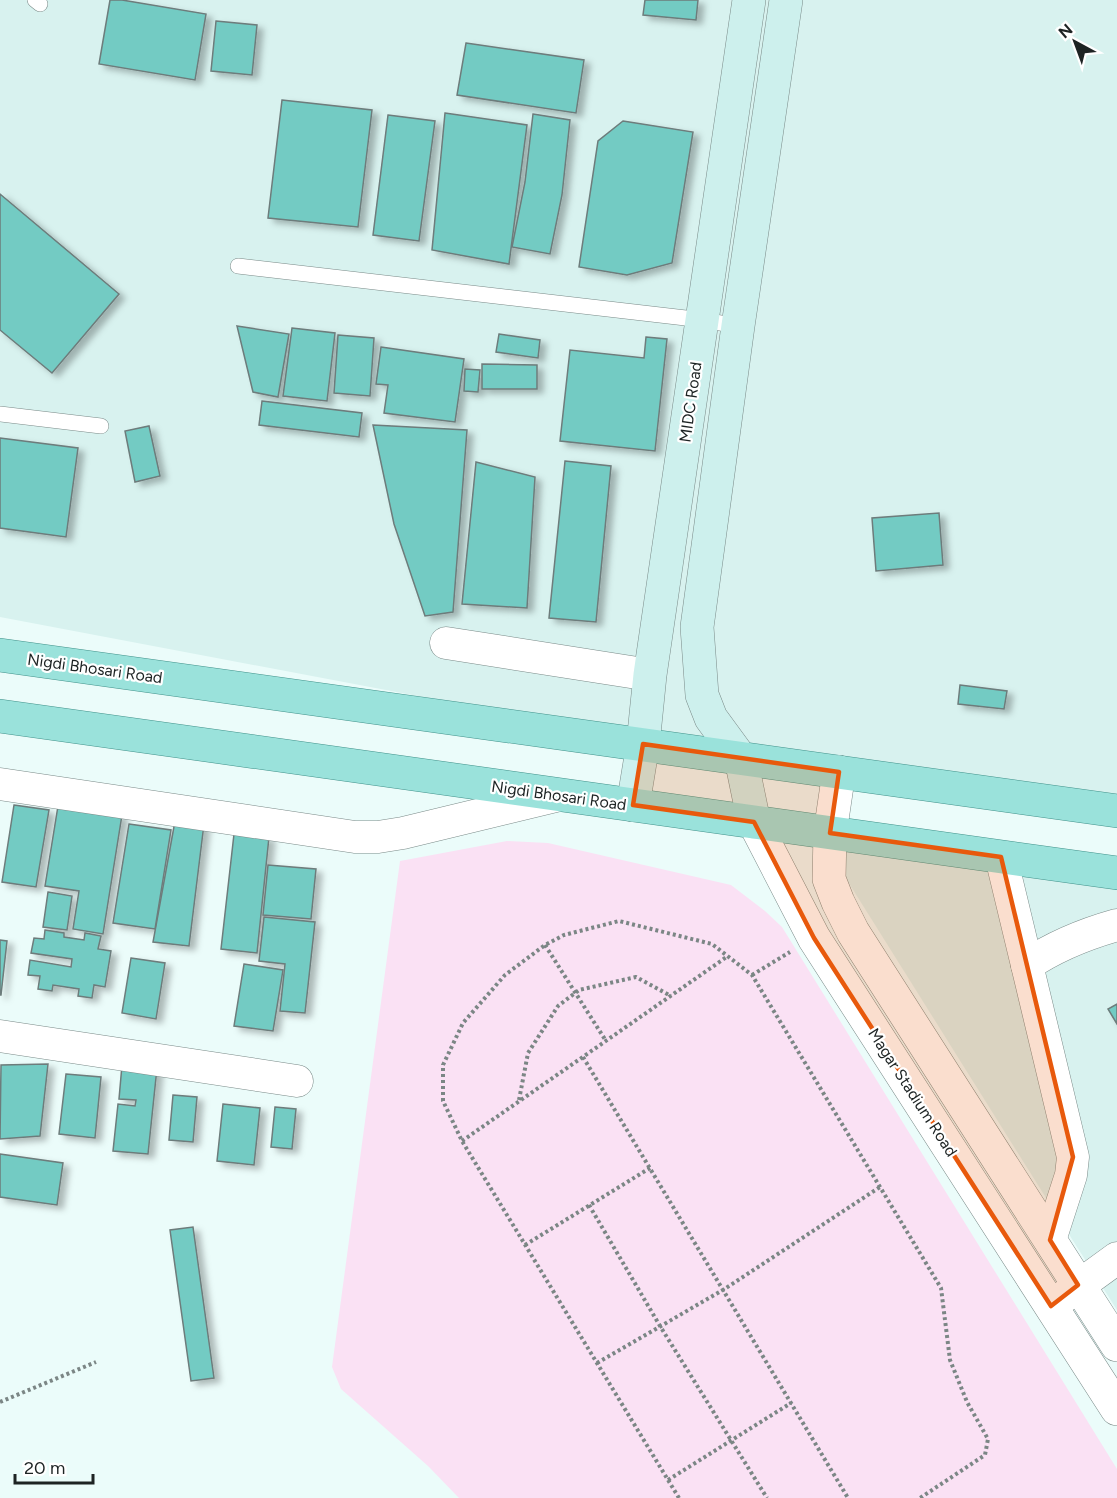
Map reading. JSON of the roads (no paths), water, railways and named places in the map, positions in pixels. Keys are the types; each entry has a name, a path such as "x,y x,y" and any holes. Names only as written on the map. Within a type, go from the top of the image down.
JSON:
{"main road":[{"name":"MIDC Road","path":"633,805 749,0"},
{"path":"741,759 711,718 702,695 697,627 786,0"},
{"name":"Nigdi Bhosari Road","path":"0,655 1117,811"},
{"name":"Nigdi Bhosari Road","path":"0,716 1117,873"},
{"name":"Magar Stadium Road","path":"741,759 754,822"}],"street":[{"path":"446,643 650,675"},
{"path":"839,772 830,833 829,879 838,902 853,932 1117,1345"},
{"path":"0,784 355,837 378,837 403,833 561,795"},
{"name":"Magar Stadium Road","path":"754,822 814,938 1117,1409"},
{"path":"1000,857 1073,1157 1071,1175 1050,1240"},
{"path":"1027,965 1083,935 1117,925"},
{"path":"0,1036 297,1081"},
{"path":"1051,1306 1117,1258"}],"lane":[{"path":"238,266 738,326"},
{"path":"0,414 101,426"}]}
